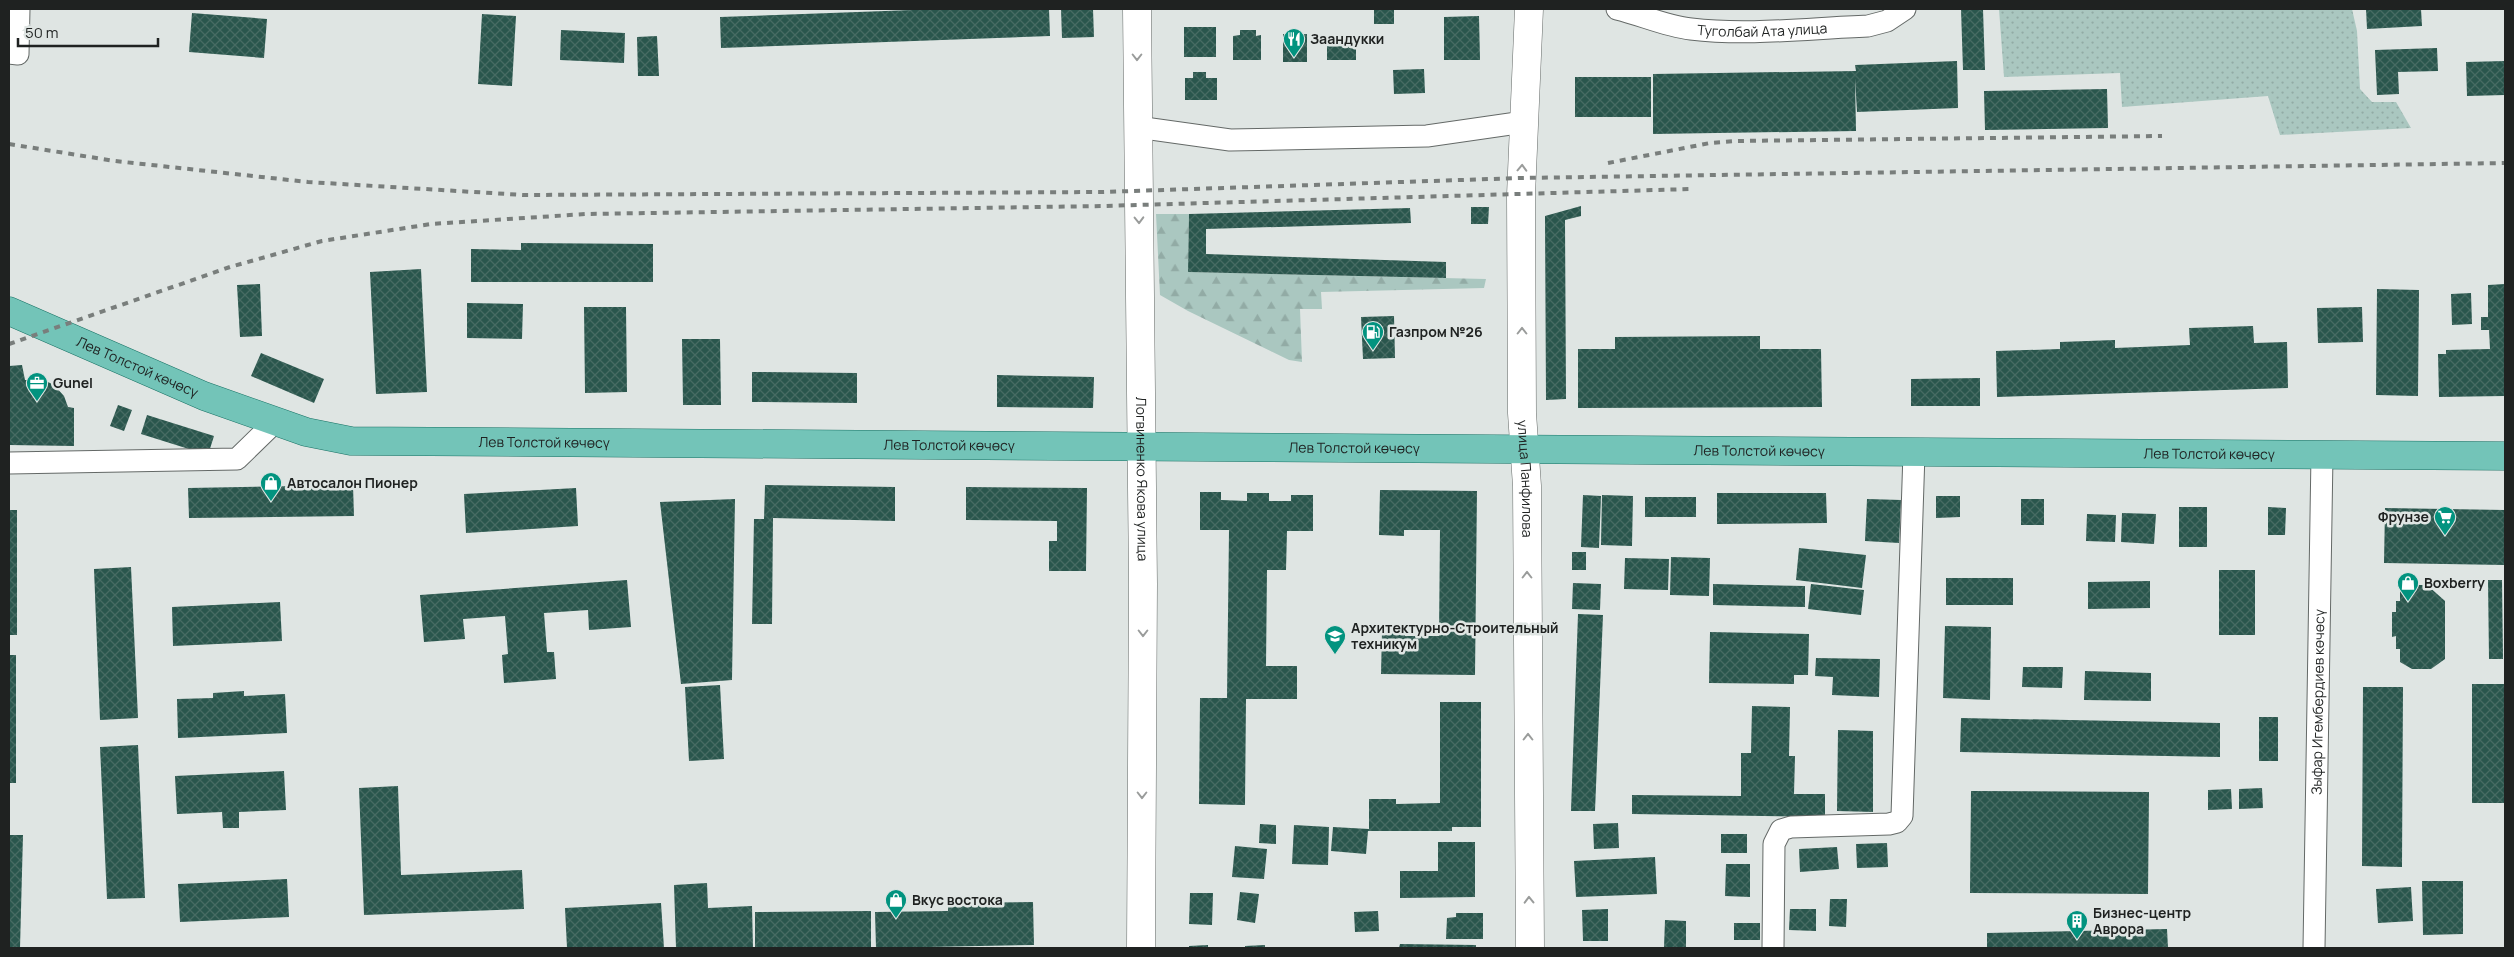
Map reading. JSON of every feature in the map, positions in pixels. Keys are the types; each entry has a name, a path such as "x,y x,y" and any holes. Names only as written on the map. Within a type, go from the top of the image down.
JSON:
{"main road":[{"name":"Лев Толстой көчөсү","path":"9,310 204,396 275,422 328,438 360,441 1141,448 2505,456"}],"street":[{"path":"9,53 18,54 19,9"},
{"name":"Логвиненко Якова улица","path":"1137,9 1143,584 1141,948"},
{"name":"улица Панфилова","path":"1529,9 1521,195 1522,405 1525,450 1530,948"},
{"name":"Туголбай Ата улица","path":"1617,9 1690,29 1732,31 1868,26 1887,21 1905,9"},
{"path":"1137,127 1230,140 1427,136 1524,122"},
{"path":"9,463 237,459 275,422"},
{"path":"1773,948 1774,844 1781,830 1791,827 1889,824 1897,822 1902,816 1914,453"},
{"name":"Зыфар Игембердиев көчөсү","path":"2314,948 2322,454"}],"green space":[{"path":"1999,9 2352,9 2357,31 2360,89 2372,102 2396,102 2411,128 2280,135 2268,96 2122,107 2120,73 2004,77"},
{"path":"1156,214 1189,214 1188,272 1486,279 1484,288 1321,292 1322,309 1300,309 1302,362 1289,360 1188,311 1160,295"}],"building":[{"path":"940,9 1049,9 1050,36 721,48 720,17"},
{"path":"1061,9 1093,9 1094,37 1062,38"},
{"path":"1374,9 1394,9 1394,24 1374,24"},
{"path":"1961,9 1983,9 1985,70 1963,70"},
{"path":"2366,9 2421,9 2422,26 2367,29"},
{"path":"192,13 267,19 264,58 189,52"},
{"path":"482,14 516,16 512,86 478,84"},
{"path":"1479,16 1480,60 1444,60 1444,17"},
{"path":"1184,27 1216,27 1216,57 1184,57"},
{"path":"561,30 625,33 624,63 560,60"},
{"path":"1240,30 1256,30 1256,36 1261,35 1261,60 1233,60 1233,36 1240,35"},
{"path":"1283,34 1307,34 1307,62 1283,62"},
{"path":"657,36 659,76 638,76 637,37"},
{"path":"1327,37 1356,37 1356,60 1327,60"},
{"path":"2437,48 2438,71 2398,72 2399,94 2377,95 2375,50"},
{"path":"1957,61 1958,108 1857,112 1855,78 1856,131 1653,134 1653,74 1856,71 1855,65"},
{"path":"2505,61 2505,95 2467,96 2466,62"},
{"path":"1424,69 1425,93 1394,94 1393,70"},
{"path":"1193,72 1206,72 1206,78 1217,78 1217,100 1185,100 1185,78 1193,78"},
{"path":"1575,77 1651,77 1651,117 1575,117"},
{"path":"2107,89 2108,128 1985,130 1984,91"},
{"path":"1581,206 1581,216 1565,220 1566,399 1546,400 1545,216"},
{"path":"1471,207 1489,207 1488,224 1471,224"},
{"path":"1410,208 1411,223 1206,229 1206,254 1446,262 1446,278 1188,272 1189,214"},
{"path":"521,243 653,244 653,282 471,282 471,249 521,250"},
{"path":"421,269 427,392 376,394 370,272"},
{"path":"260,284 262,336 240,337 237,285"},
{"path":"2505,284 2505,396 2439,397 2438,354 2446,354 2446,350 2490,349 2489,330 2481,330 2481,317 2488,317 2488,285"},
{"path":"2377,289 2419,290 2418,396 2376,395"},
{"path":"2471,293 2472,324 2452,325 2451,294"},
{"path":"467,303 523,304 522,339 467,338"},
{"path":"584,307 626,307 627,392 585,393"},
{"path":"2362,307 2363,342 2318,343 2317,308"},
{"path":"1394,316 1395,358 1363,359 1361,317"},
{"path":"2253,326 2254,343 2287,342 2288,388 1997,397 1996,351 2060,349 2060,342 2115,340 2115,348 2190,345 2189,328"},
{"path":"1760,336 1760,349 1821,349 1822,407 1578,408 1578,349 1615,349 1615,337"},
{"path":"682,339 720,339 721,405 683,405"},
{"path":"261,353 324,379 314,403 251,376"},
{"name":"Gunel","path":"22,365 25,380 44,380 54,385 64,396 68,407 74,408 74,446 9,445 9,366"},
{"path":"752,372 857,373 857,403 752,402"},
{"path":"997,375 1094,377 1093,408 997,407"},
{"path":"1980,378 1980,406 1911,406 1911,379"},
{"path":"118,405 132,410 124,431 110,426"},
{"path":"147,415 214,436 208,455 141,434"},
{"name":"Автосалон Пионер","path":"353,485 354,516 189,518 188,488"},
{"path":"765,485 895,487 895,521 773,518 772,624 752,624 754,519 764,519"},
{"path":"966,487 1087,488 1086,571 1049,571 1049,541 1057,541 1057,521 966,520"},
{"path":"576,488 578,526 466,533 464,494"},
{"path":"1380,490 1477,491 1475,675 1381,674 1382,632 1405,632 1405,636 1439,636 1440,530 1404,530 1404,536 1379,535"},
{"path":"1200,492 1221,492 1221,500 1247,501 1247,493 1269,493 1269,501 1291,501 1291,495 1313,495 1313,531 1287,531 1286,570 1267,570 1266,666 1297,666 1297,699 1246,699 1245,805 1199,804 1200,698 1227,698 1229,530 1200,530"},
{"path":"1717,493 1826,493 1827,523 1717,524"},
{"path":"1583,495 1601,496 1599,548 1581,547"},
{"path":"1602,495 1633,496 1632,546 1601,545"},
{"path":"1936,496 1960,496 1960,517 1936,518"},
{"path":"1645,497 1696,497 1696,517 1645,517"},
{"path":"735,499 732,680 681,684 660,502"},
{"path":"1867,499 1901,500 1899,543 1865,541"},
{"path":"2021,499 2044,499 2044,525 2021,525"},
{"path":"2179,507 2207,507 2207,547 2179,547"},
{"path":"2268,507 2286,508 2285,535 2268,535"},
{"name":"Фрунзе","path":"2385,508 2505,510 2505,565 2384,563"},
{"path":"9,510 17,510 17,635 9,635"},
{"path":"2122,513 2156,514 2154,544 2121,542"},
{"path":"2087,514 2116,515 2115,542 2086,541"},
{"path":"1799,548 1866,555 1862,588 1796,580"},
{"path":"1572,552 1586,552 1586,570 1572,570"},
{"path":"1671,557 1710,558 1709,596 1670,595"},
{"path":"1625,558 1669,559 1668,590 1624,589"},
{"path":"131,567 138,718 100,720 94,569"},
{"path":"2219,570 2255,570 2255,635 2219,635"},
{"path":"1946,578 2013,578 2013,605 1946,605"},
{"path":"627,580 631,627 589,630 588,610 544,613 547,652 554,652 556,679 504,683 502,655 508,654 505,616 463,619 465,639 424,642 420,595"},
{"path":"2488,580 2502,580 2503,659 2489,659"},
{"path":"2150,581 2150,608 2088,609 2088,582"},
{"path":"1573,583 1601,584 1600,610 1572,609"},
{"path":"1713,584 1805,586 1805,607 1713,605"},
{"path":"1811,584 1864,590 1861,615 1808,609"},
{"path":"2415,585 2427,585 2445,601 2445,659 2431,669 2412,669 2400,662 2400,649 2396,649 2396,636 2392,637 2392,612 2396,612 2396,601 2400,601 2400,591 2409,590"},
{"path":"280,602 282,641 173,646 172,607"},
{"path":"1578,614 1603,615 1595,811 1571,811"},
{"path":"1945,626 1991,627 1990,700 1943,698"},
{"path":"1710,632 1809,634 1808,675 1794,675 1794,684 1709,683"},
{"path":"9,655 16,655 16,783 9,783"},
{"path":"1816,658 1880,659 1879,697 1832,695 1833,677 1815,676"},
{"path":"2023,667 2063,667 2062,688 2022,687"},
{"path":"2085,671 2151,673 2151,701 2084,700"},
{"path":"2472,684 2505,684 2505,803 2472,803"},
{"path":"720,685 724,759 689,761 685,687"},
{"path":"2363,687 2403,687 2402,867 2362,866"},
{"path":"244,691 244,696 285,694 287,733 178,738 177,699 213,698 213,693"},
{"path":"1440,702 1481,702 1481,827 1452,827 1452,831 1368,831 1366,854 1331,851 1333,827 1369,829 1369,799 1396,799 1396,804 1440,803"},
{"path":"1752,706 1790,707 1789,756 1795,756 1794,794 1825,794 1825,817 1632,814 1632,795 1741,796 1741,753 1751,753"},
{"path":"2259,717 2278,717 2278,761 2259,761"},
{"path":"1961,718 2220,723 2220,757 1960,752"},
{"path":"1838,730 1873,731 1873,812 1837,811"},
{"path":"138,745 145,898 107,899 100,747"},
{"path":"284,771 286,810 239,812 239,828 223,828 222,812 177,814 175,776"},
{"path":"398,786 401,875 522,870 524,909 364,915 359,788"},
{"path":"2262,788 2263,808 2239,809 2239,789"},
{"path":"2231,789 2232,809 2208,810 2208,790"},
{"path":"1971,791 2149,792 2148,894 1970,893"},
{"path":"1618,823 1619,848 1594,849 1593,824"},
{"path":"1260,824 1276,825 1276,844 1259,843"},
{"path":"1294,825 1329,827 1328,865 1292,864"},
{"path":"1721,834 1747,834 1747,853 1721,853"},
{"path":"9,835 23,835 20,948 9,948"},
{"path":"1438,842 1475,842 1475,897 1400,898 1400,871 1438,871"},
{"path":"1887,843 1888,867 1857,868 1856,844"},
{"path":"1235,846 1267,849 1264,879 1232,877"},
{"path":"1837,847 1839,869 1800,872 1799,849"},
{"path":"1655,857 1657,894 1576,897 1574,861"},
{"path":"1726,864 1750,864 1750,897 1725,896"},
{"path":"287,879 289,917 180,922 178,884"},
{"path":"2422,881 2463,881 2463,934 2423,935"},
{"path":"707,883 708,908 752,906 753,948 676,948 674,885"},
{"path":"2411,887 2413,921 2378,923 2376,889"},
{"path":"1240,892 1259,894 1255,923 1237,920"},
{"path":"1190,893 1213,893 1212,925 1189,924"},
{"path":"1830,899 1847,899 1846,927 1829,926"},
{"path":"1033,902 1034,945 876,948 875,912 948,911 948,903"},
{"path":"661,903 664,948 567,948 565,908"},
{"path":"1608,909 1608,941 1583,941 1582,910"},
{"path":"1790,909 1816,909 1816,931 1789,930"},
{"path":"871,911 871,948 755,948 755,912"},
{"path":"1378,911 1379,931 1355,932 1354,912"},
{"path":"1456,913 1483,913 1483,939 1446,939 1447,918 1456,917"},
{"path":"1665,920 1686,921 1686,948 1664,947"},
{"path":"1734,923 1760,923 1760,940 1734,940"},
{"name":"Бизнес-центр Аврора","path":"2167,929 2168,948 1987,948 1987,933"},
{"path":"1400,944 1476,945 1476,948 1399,948"},
{"path":"1208,945 1208,948 1189,948 1189,946"},
{"path":"1265,945 1265,948 1245,948 1245,946"}],"railway":[{"path":"1608,163 1710,143 1736,141 2162,136"},
{"path":"9,144 115,161 308,182 524,195 1103,192 1521,178 2505,163"},
{"path":"9,344 230,267 322,241 431,224 586,214 1103,206 1691,189"}],"place":[{"name":"Заандукки","path":"1294,58"},
{"name":"Газпром №26","path":"1373,351"},
{"name":"Gunel","path":"37,402"},
{"name":"Автосалон Пионер","path":"271,502"},
{"name":"Фрунзе","path":"2445,536"},
{"name":"Boxberry","path":"2408,602"},
{"name":"Архитектурно-Строительный техникум","path":"1335,655"},
{"name":"Вкус востока","path":"896,919"},
{"name":"Бизнес-центр Аврора","path":"2077,940"}]}
